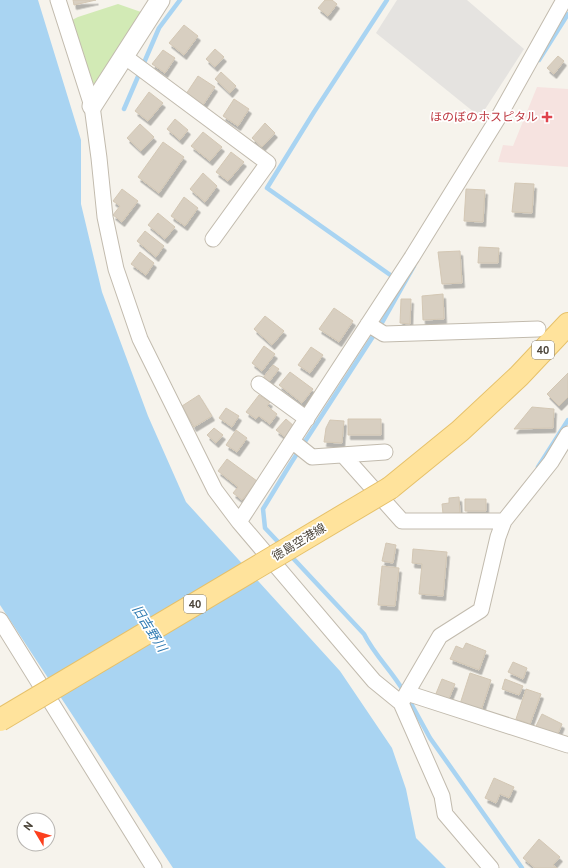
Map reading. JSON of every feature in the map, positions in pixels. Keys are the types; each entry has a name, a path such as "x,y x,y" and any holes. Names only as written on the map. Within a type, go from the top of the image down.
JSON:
{"main road":[{"name":"徳島空港線","path":"0,720 390,488 460,431 519,376 568,324"}],"street":[{"path":"58,0 92,106 105,217 116,269 140,339 215,490 239,522 374,681 401,703 442,796 444,814 491,868"},
{"path":"92,106 160,0"},
{"path":"239,522 412,258 498,118 564,0"},
{"path":"124,56 268,163 213,239"},
{"path":"368,324 384,334 538,328"},
{"path":"259,384 307,419"},
{"path":"401,703 440,636 481,610 498,537 504,521 551,462 568,434"},
{"path":"292,441 312,457 385,452"},
{"path":"343,455 402,521 504,521"},
{"path":"0,620 154,868"},
{"path":"409,689 413,695 568,745"}],"shaded area":[{"path":"397,0 467,0 524,49 480,117 376,33"},
{"name":"ほのぼのホスピタル","path":"537,87 568,89 568,167 498,162 503,145 513,146"}],"green space":[{"path":"118,4 141,12 96,84 92,83 70,21"}],"water":[{"name":"旧吉野川","path":"0,0 38,0 81,140 81,204 102,292 148,416 186,502 340,671 392,748 406,789 416,838 446,868 173,868 0,605"}],"building":[{"path":"73,0 96,0 74,5"},
{"path":"325,0 332,0 337,4 328,16 318,8"},
{"path":"184,25 198,36 184,55 169,43"},
{"path":"215,49 224,57 215,67 206,59"},
{"path":"163,50 175,58 165,73 152,64"},
{"path":"558,56 564,61 554,74 547,68"},
{"path":"221,72 236,86 230,93 215,79"},
{"path":"198,76 215,87 203,105 186,94"},
{"path":"149,92 163,103 148,121 135,111"},
{"path":"234,99 249,109 238,126 223,116"},
{"path":"175,119 188,130 180,140 167,129"},
{"path":"265,123 275,133 262,147 252,138"},
{"path":"140,124 154,137 141,151 127,138"},
{"path":"203,132 222,147 210,161 191,146"},
{"path":"163,142 184,157 159,193 138,177"},
{"path":"231,152 244,162 228,181 216,172"},
{"path":"203,173 217,186 205,202 190,189"},
{"path":"515,183 534,184 532,213 512,212"},
{"path":"122,189 138,201 122,222 113,215 120,206 113,201"},
{"path":"466,189 485,190 483,222 464,221"},
{"path":"184,197 198,208 185,226 171,216"},
{"path":"158,213 175,227 165,239 148,225"},
{"path":"145,231 164,246 156,257 137,241"},
{"path":"479,247 499,248 498,263 478,263"},
{"path":"460,251 462,283 442,284 438,252"},
{"path":"140,252 154,263 146,275 131,264"},
{"path":"443,294 444,319 423,320 422,296"},
{"path":"401,299 411,299 410,324 400,323"},
{"path":"334,308 353,321 339,342 319,329"},
{"path":"265,316 284,331 272,345 254,329"},
{"path":"264,346 275,354 262,371 252,363"},
{"path":"311,347 323,355 310,373 298,365"},
{"path":"273,365 279,369 269,382 263,378"},
{"path":"290,372 313,389 302,403 279,385"},
{"path":"568,373 568,397 559,406 547,394"},
{"path":"199,395 212,416 194,427 182,406"},
{"path":"259,395 270,402 267,406 277,414 270,424 259,416 256,419 246,412"},
{"path":"532,407 554,409 553,428 514,429"},
{"path":"226,408 239,416 232,427 219,418"},
{"path":"286,419 295,427 286,438 276,430"},
{"path":"348,419 381,419 381,435 348,435"},
{"path":"330,420 344,421 342,443 324,442 326,428"},
{"path":"214,428 223,435 216,443 207,435"},
{"path":"236,430 247,438 237,452 226,445"},
{"path":"227,459 257,481 242,500 233,493 238,487 218,471"},
{"path":"459,497 460,513 443,514 442,504 449,503 449,498"},
{"path":"465,499 486,499 486,511 465,511"},
{"path":"386,543 396,545 393,563 382,561"},
{"path":"413,549 447,552 443,596 419,594 422,564 412,563"},
{"path":"382,566 399,568 395,606 378,605"},
{"path":"466,643 486,651 479,670 450,659 456,646 463,649"},
{"path":"513,662 527,668 523,679 508,672"},
{"path":"470,673 491,680 481,711 460,704"},
{"path":"442,679 455,684 448,701 435,696"},
{"path":"505,679 523,686 519,695 502,689"},
{"path":"526,689 541,694 530,724 516,719"},
{"path":"542,714 562,724 557,736 536,726"},
{"path":"494,778 514,787 509,798 500,794 496,803 485,798"},
{"path":"539,839 560,857 553,865 557,868 535,868 523,858"}],"waterway":[{"path":"124,109 159,28 180,0"},
{"path":"387,0 314,112 267,188 396,279"},
{"path":"539,60 568,14"},
{"path":"281,545 265,528 263,509 383,321 414,266"},
{"path":"538,467 568,420"},
{"path":"290,555 364,634 368,642 404,692"},
{"path":"408,698 430,738 522,868"}],"place":[{"name":"ほのぼのホスピタル","path":"547,117"}]}
